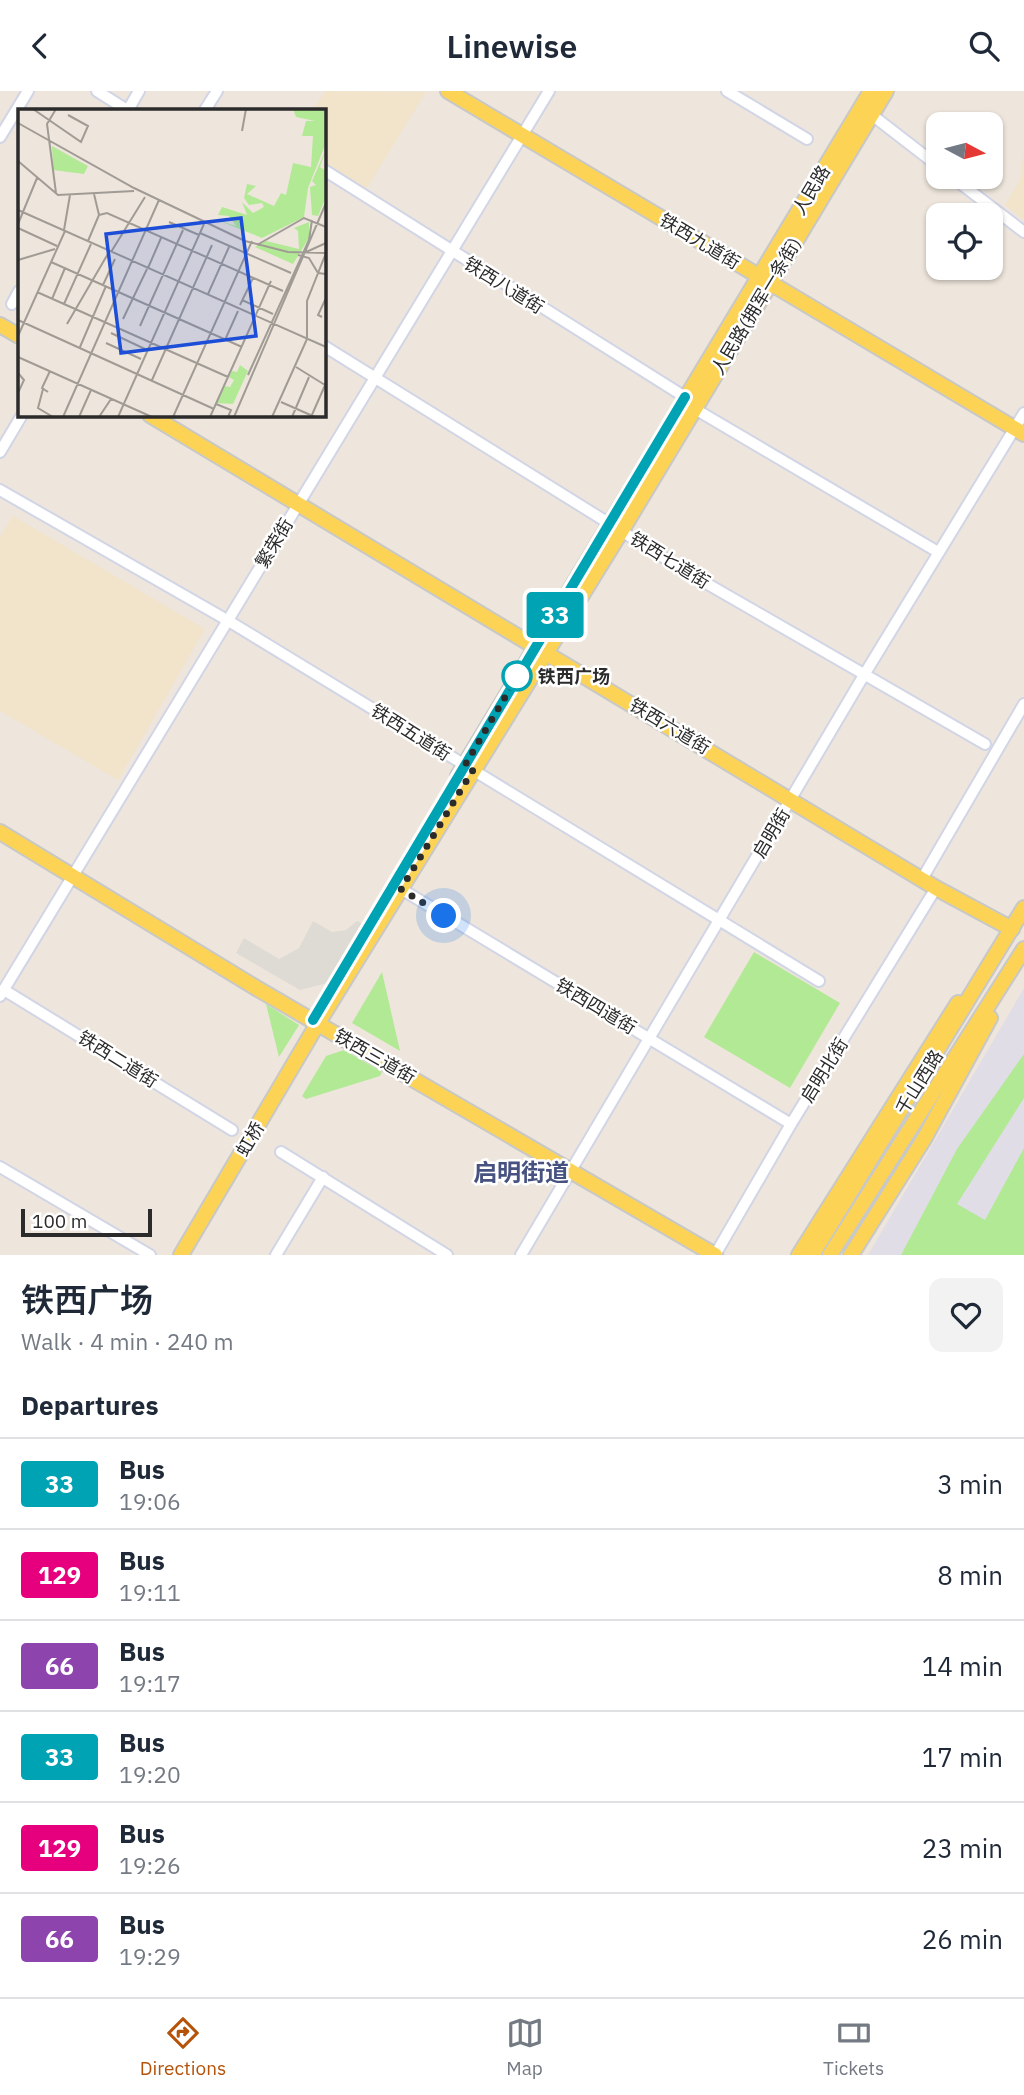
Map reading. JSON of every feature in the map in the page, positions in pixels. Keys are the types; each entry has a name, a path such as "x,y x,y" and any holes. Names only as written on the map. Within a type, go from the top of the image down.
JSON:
{"main road":[{"name":"铁西九道街","path":"448,91 1019,431"},
{"name":"人民路(拥军一条街)","path":"316,1022 401,889 469,767 617,527 695,409 764,280 886,91"},
{"name":"人民路","path":"617,527 685,397 764,280 866,93"},
{"path":"0,325 18,335"},
{"name":"铁西六道街","path":"153,417 792,798 936,888 1012,929"},
{"path":"316,1022 469,767"},
{"name":"铁西三道街","path":"0,832 316,1022 715,1255"},
{"name":"千山西路","path":"803,1254 951,1031 1024,908"},
{"path":"803,1254 943,1023 1000,950"},
{"path":"852,1255 930,1128 1024,951"},
{"name":"千山西路","path":"830,1255 1024,951"},
{"name":"虹桥","path":"181,1255 316,1022"}],"street":[{"path":"0,137 28,91"},
{"path":"97,91 125,109"},
{"path":"128,109 139,91"},
{"path":"206,109 216,91"},
{"name":"繁荣街","path":"2,993 549,91"},
{"path":"727,91 807,139"},
{"path":"872,115 926,157"},
{"name":"铁西八道街","path":"326,171 685,397"},
{"path":"968,189 1024,232"},
{"path":"12,304 18,294"},
{"name":"铁西七道街","path":"326,347 692,575 985,744"},
{"path":"695,409 938,552"},
{"name":"启明街","path":"521,1255 938,552 1019,431 1024,413"},
{"path":"0,451 21,417"},
{"name":"铁西五道街","path":"0,490 227,620 819,981"},
{"path":"922,879 1024,704"},
{"name":"启明北街","path":"715,1255 790,1124 936,888"},
{"name":"铁西四道街","path":"401,889 790,1124"},
{"name":"铁西二道街","path":"2,993 232,1129"},
{"path":"281,1152 447,1255"},
{"path":"0,1167 150,1255"},
{"path":"276,1255 323,1177"}],"shaded area":[{"path":"325,91 426,92 365,191 326,166 326,109 314,109"},
{"path":"1024,152 1024,220 1005,205 1020,180"},
{"path":"13,516 205,629 118,780 0,711 0,537"},
{"path":"313,921 332,932 346,930 357,921 365,925 331,982 300,990 236,953 244,938 279,959 299,948"},
{"path":"1024,988 1024,1255 868,1255"}],"green space":[{"path":"754,952 840,1003 790,1088 704,1037"},
{"path":"382,972 400,1051 352,1023"},
{"path":"266,1004 299,1025 279,1057"},
{"path":"344,1050 382,1072 380,1076 306,1099 302,1096 326,1056"},
{"path":"1024,1054 1024,1098 957,1204 985,1220 1024,1148 1024,1255 901,1255 957,1149"}],"bus line":[{"name":"33","path":"313,1020 685,397"}],"place":[{"name":"铁西广场","path":"517,676"}],"district":[{"name":"启明街道","path":"521,1172"}],"route":[{"path":"444,916 401,889 473,770 465,765 521,670 517,676"}]}
